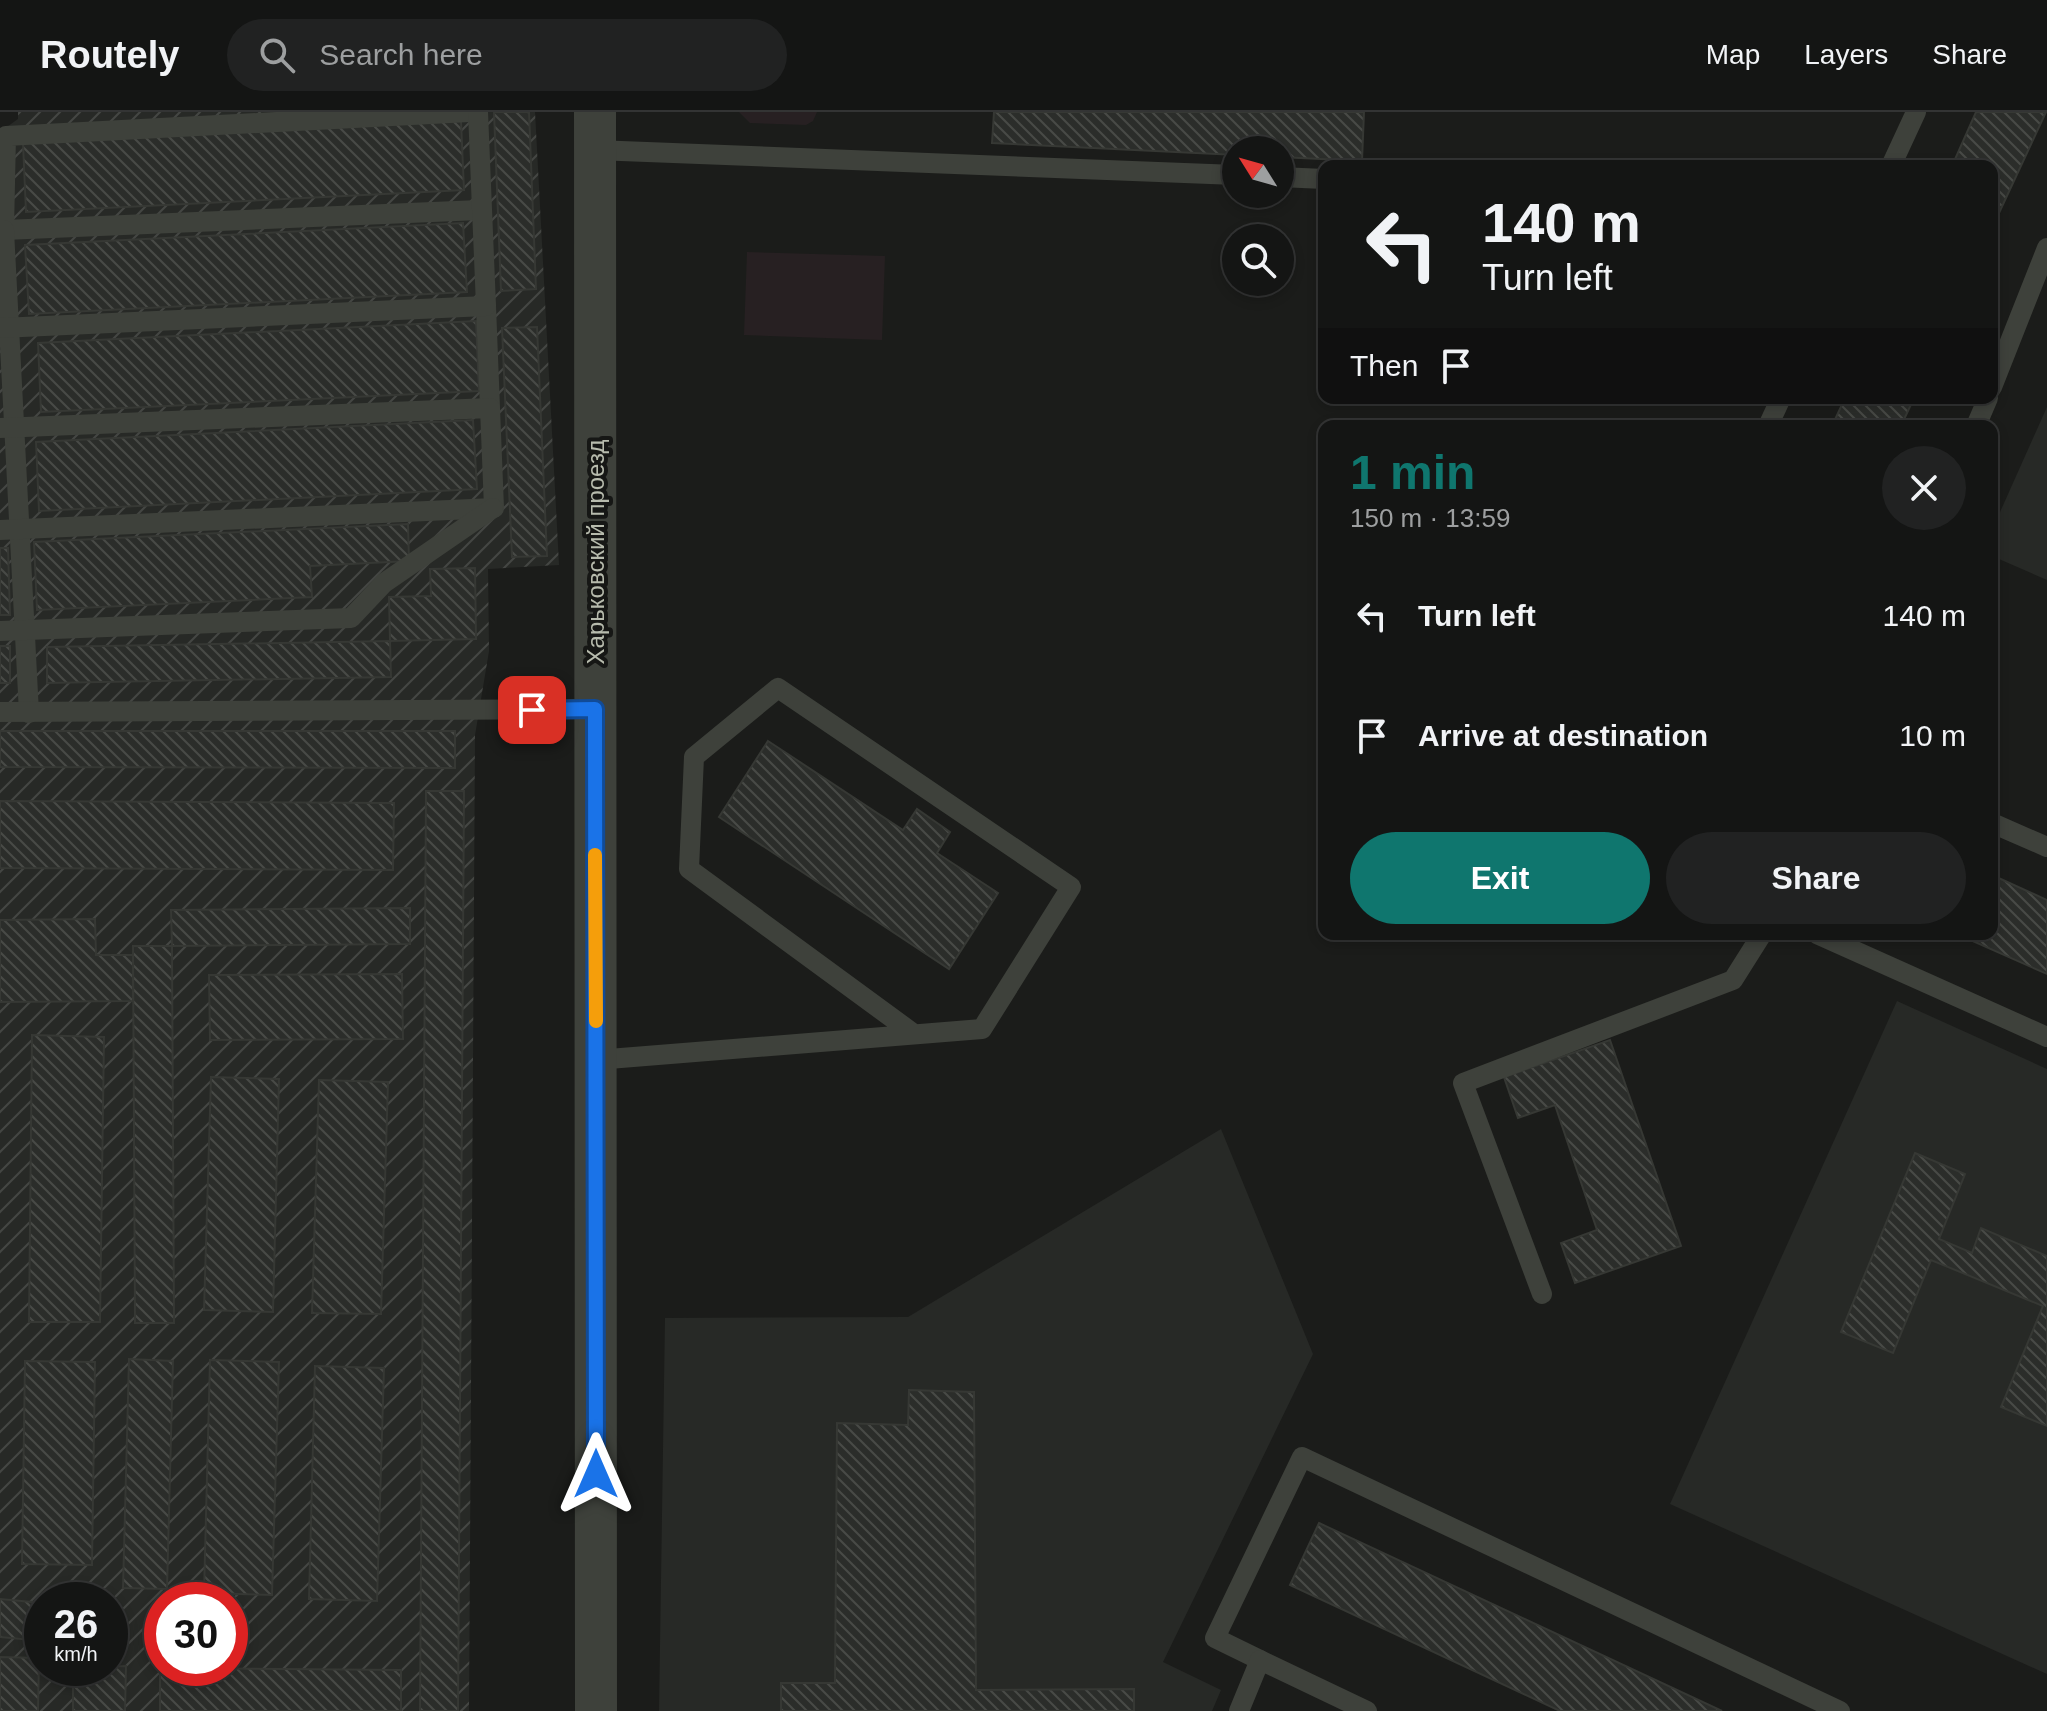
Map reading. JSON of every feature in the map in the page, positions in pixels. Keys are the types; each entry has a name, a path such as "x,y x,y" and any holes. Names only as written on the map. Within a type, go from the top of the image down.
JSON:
{"street":[{"name":"Харьковский проезд","path":"595,131 596,1711"}],"lane":[{"path":"29,713 25,630 10,530 2,230 6,136 469,112"},
{"path":"478,112 494,508"},
{"path":"1894,160 1916,112"},
{"path":"595,131 1222,174"},
{"path":"1294,178 1318,179"},
{"path":"2,230 480,210"},
{"path":"1998,372 2047,248"},
{"path":"4,328 486,306"},
{"path":"7,428 490,408"},
{"path":"10,530 494,508"},
{"path":"0,631 351,618 384,583 494,508"},
{"path":"596,1060 982,1029 1071,887 778,688 694,757 689,869 914,1034"},
{"path":"0,712 595,709"},
{"path":"1998,826 2047,847"},
{"path":"1542,1294 1463,1083 1733,980 1758,940"},
{"path":"1830,940 2047,1037"},
{"path":"1367,1711 1215,1638 1302,1457 1840,1711"},
{"path":"1239,1711 1260,1660"}],"shaded area":[{"path":"18,112 535,112 559,565 488,569 489,651 475,735 469,1711 0,1711 0,132 18,119"},
{"path":"739,112 817,112 813,121 806,125 750,123"},
{"path":"747,252 885,256 882,340 744,335"},
{"path":"2047,407 2047,580 1998,559 1998,517"},
{"path":"1897,1001 2047,1069 2047,1674 1670,1504"},
{"path":"1221,1129 1313,1354 1163,1662 1221,1690 1212,1711 659,1711 665,1318 908,1317"}],"building":[{"path":"494,112 529,112 536,289 501,291"},
{"path":"994,112 1364,112 1362,160 1294,158 1294,136 1222,136 1222,154 992,143"},
{"path":"1976,112 2046,112 1998,215 1998,160 1955,160"},
{"path":"461,121 464,190 26,212 23,143"},
{"path":"463,223 467,292 29,314 25,245"},
{"path":"476,321 479,391 41,412 38,343"},
{"path":"537,327 547,556 512,557 502,328"},
{"path":"1842,404 1911,404 1904,420 1835,420"},
{"path":"473,420 477,489 39,511 36,442"},
{"path":"408,524 409,561 310,566 312,597 37,610 34,542"},
{"path":"0,548 8,548 10,615 0,615"},
{"path":"475,568 476,639 390,641 389,597 431,596 430,569"},
{"path":"390,641 391,677 47,683 47,647"},
{"path":"0,646 10,646 10,683 0,683"},
{"path":"0,731 455,731 455,768 0,767"},
{"path":"768,741 903,830 917,809 950,832 937,853 998,893 949,969 719,817"},
{"path":"426,791 464,791 458,1711 420,1711"},
{"path":"0,801 394,803 393,870 0,868"},
{"path":"1998,878 2047,900 2047,974 1970,940 1998,940"},
{"path":"410,908 410,944 172,946 171,910"},
{"path":"95,919 96,955 133,955 133,1001 0,1002 0,920"},
{"path":"133,946 172,946 174,1323 135,1323"},
{"path":"402,974 403,1039 210,1040 209,975"},
{"path":"32,1035 104,1037 100,1322 29,1322"},
{"path":"1610,1040 1681,1246 1575,1283 1561,1243 1597,1230 1555,1105 1518,1118 1504,1077"},
{"path":"211,1077 279,1079 273,1312 204,1310"},
{"path":"319,1080 388,1082 381,1314 312,1313"},
{"path":"1915,1153 1965,1174 1939,1239 1972,1253 1981,1228 2047,1256 2047,1426 2001,1407 2043,1306 1931,1260 1893,1353 1841,1332"},
{"path":"129,1359 173,1361 167,1582 144,1582 144,1588 128,1588 128,1582 123,1582"},
{"path":"210,1360 279,1362 272,1595 248,1594 248,1582 204,1582"},
{"path":"25,1361 95,1362 92,1565 22,1564"},
{"path":"315,1366 384,1368 377,1601 309,1599"},
{"path":"909,1390 974,1392 976,1690 1134,1689 1134,1711 781,1711 781,1683 835,1683 837,1423 908,1425"},
{"path":"1319,1523 1722,1711 1560,1711 1290,1585"},
{"path":"0,1599 24,1601 24,1639 0,1637"},
{"path":"0,1657 24,1658 24,1686 38,1686 38,1711 0,1711"},
{"path":"248,1669 401,1670 401,1711 160,1711 160,1686 248,1686"},
{"path":"73,1686 126,1686 125,1711 73,1711"}],"slow traffic":[{"path":"595,855 596,1021"}],"route":[{"path":"532,710 595,709 596,1474"}]}
